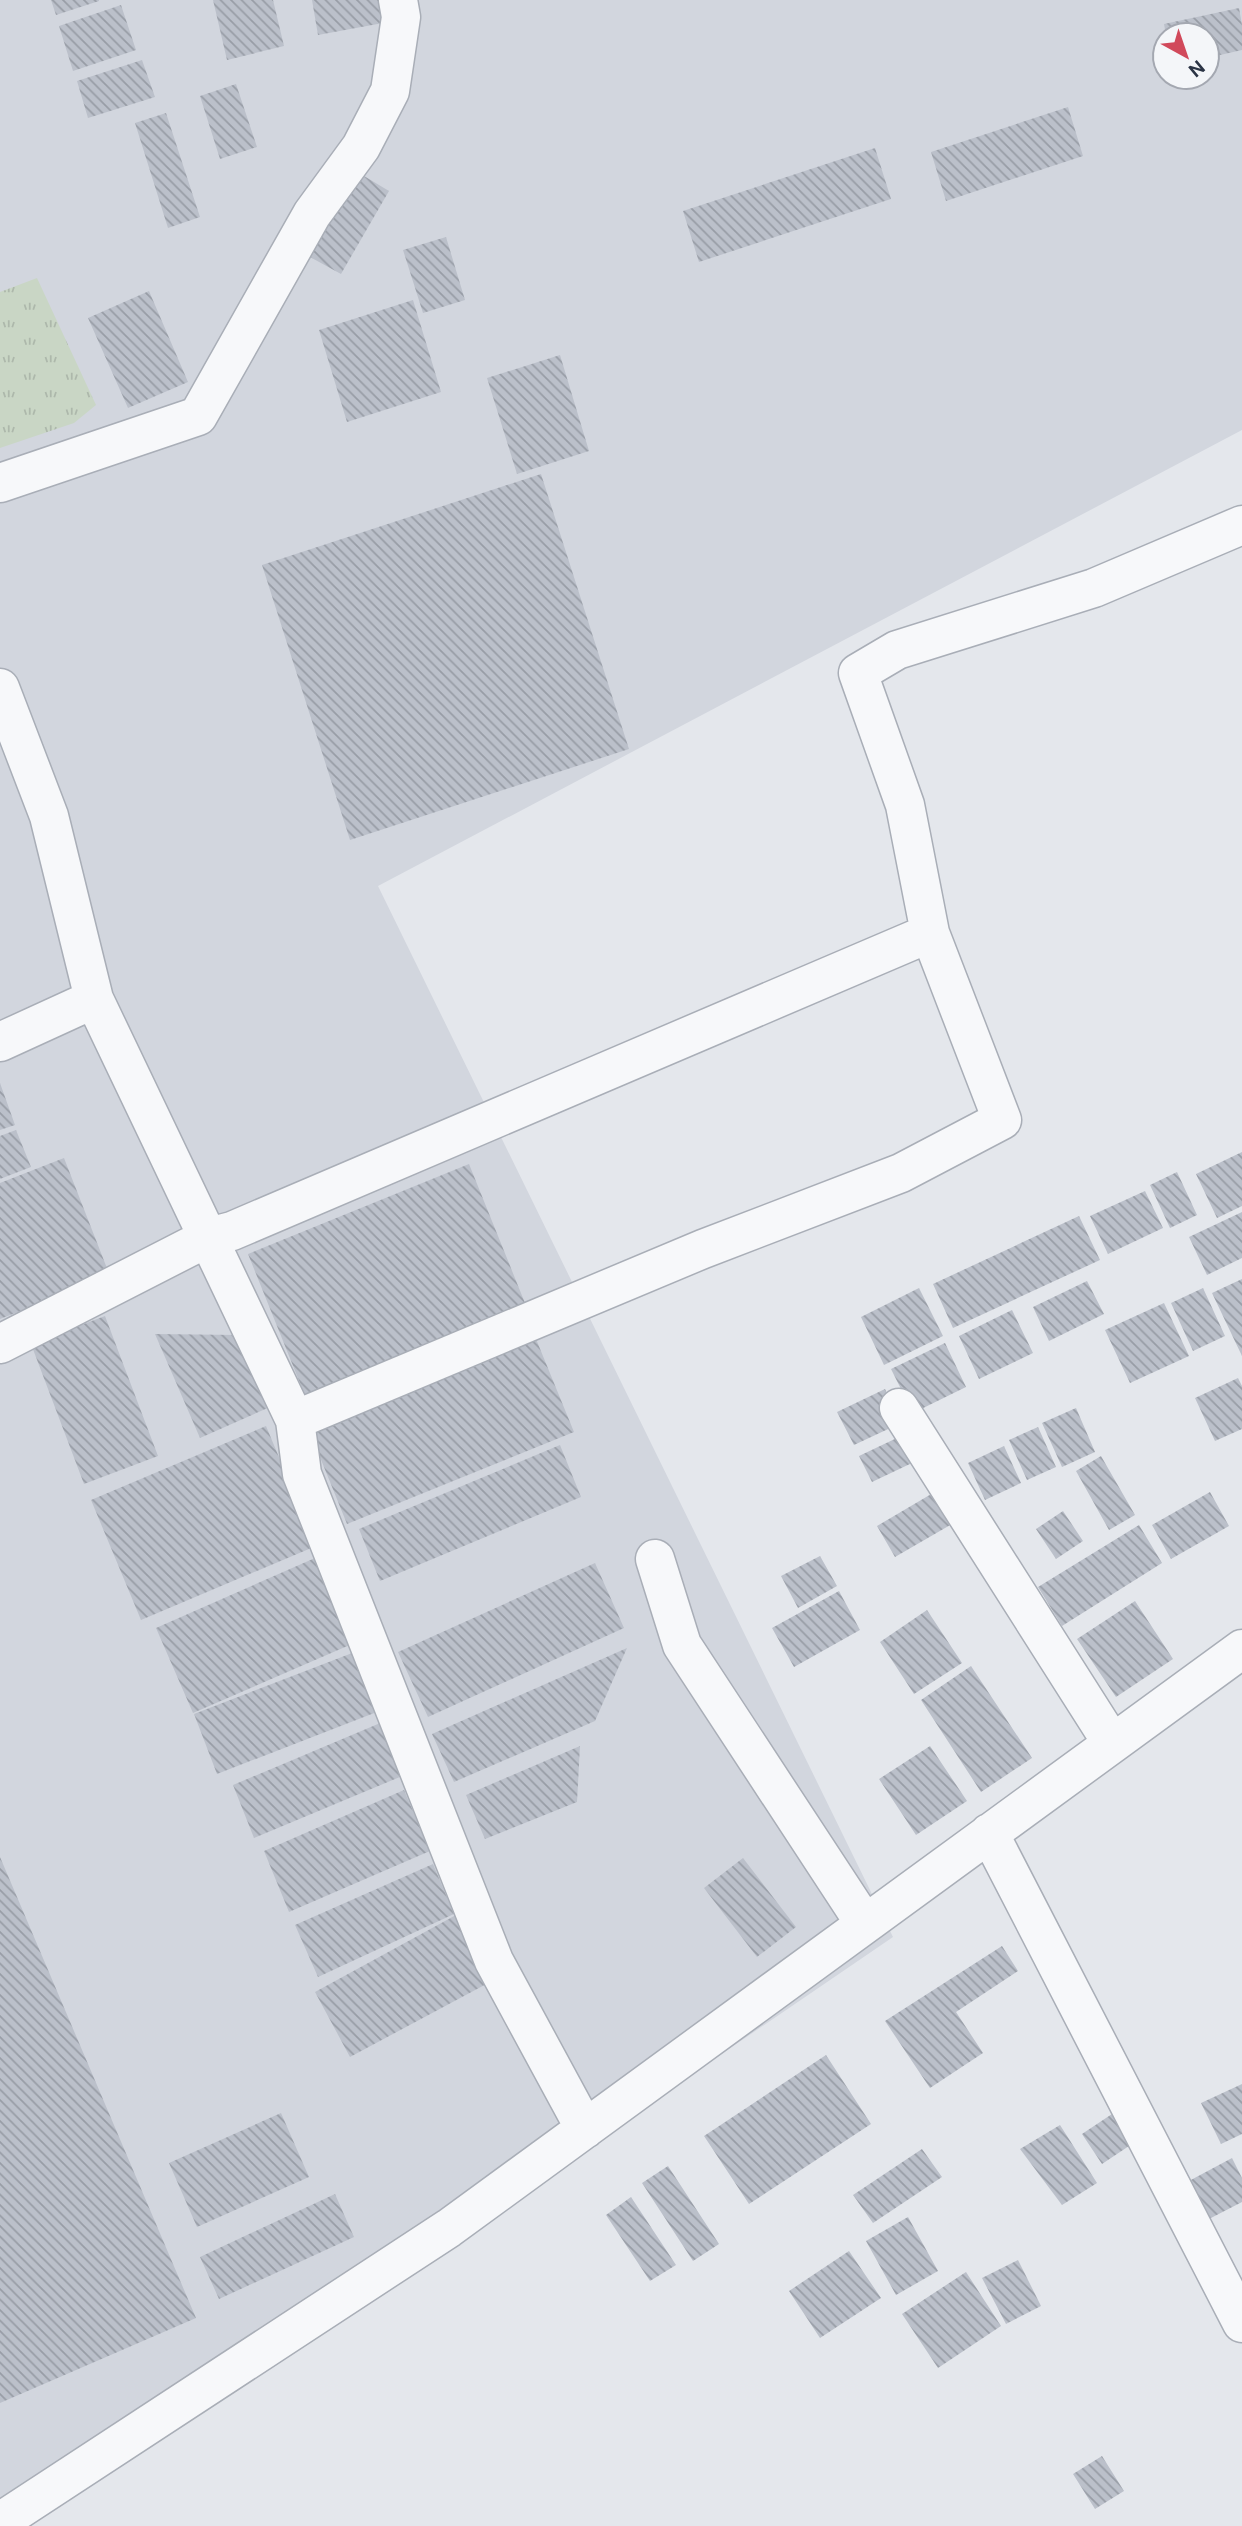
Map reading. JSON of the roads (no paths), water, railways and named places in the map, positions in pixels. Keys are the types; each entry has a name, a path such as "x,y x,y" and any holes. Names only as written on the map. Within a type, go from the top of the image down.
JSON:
{"street":[{"path":"0,483 198,416 312,214 360,147 390,91 401,18 398,0"},
{"path":"295,1420 703,1249 901,1173 1002,1120 930,933 905,805 858,673 897,650 1094,588 1242,525"},
{"path":"0,688 49,816 94,999 295,1420 302,1474 494,1961 585,2129"},
{"path":"0,1344 209,1237 232,1231 930,933"},
{"path":"0,1042 94,999"},
{"path":"899,1408 1112,1743"},
{"path":"655,1559 682,1645 865,1923"},
{"path":"0,2522 449,2228 1242,1649"},
{"path":"989,1833 1242,2323"}]}
